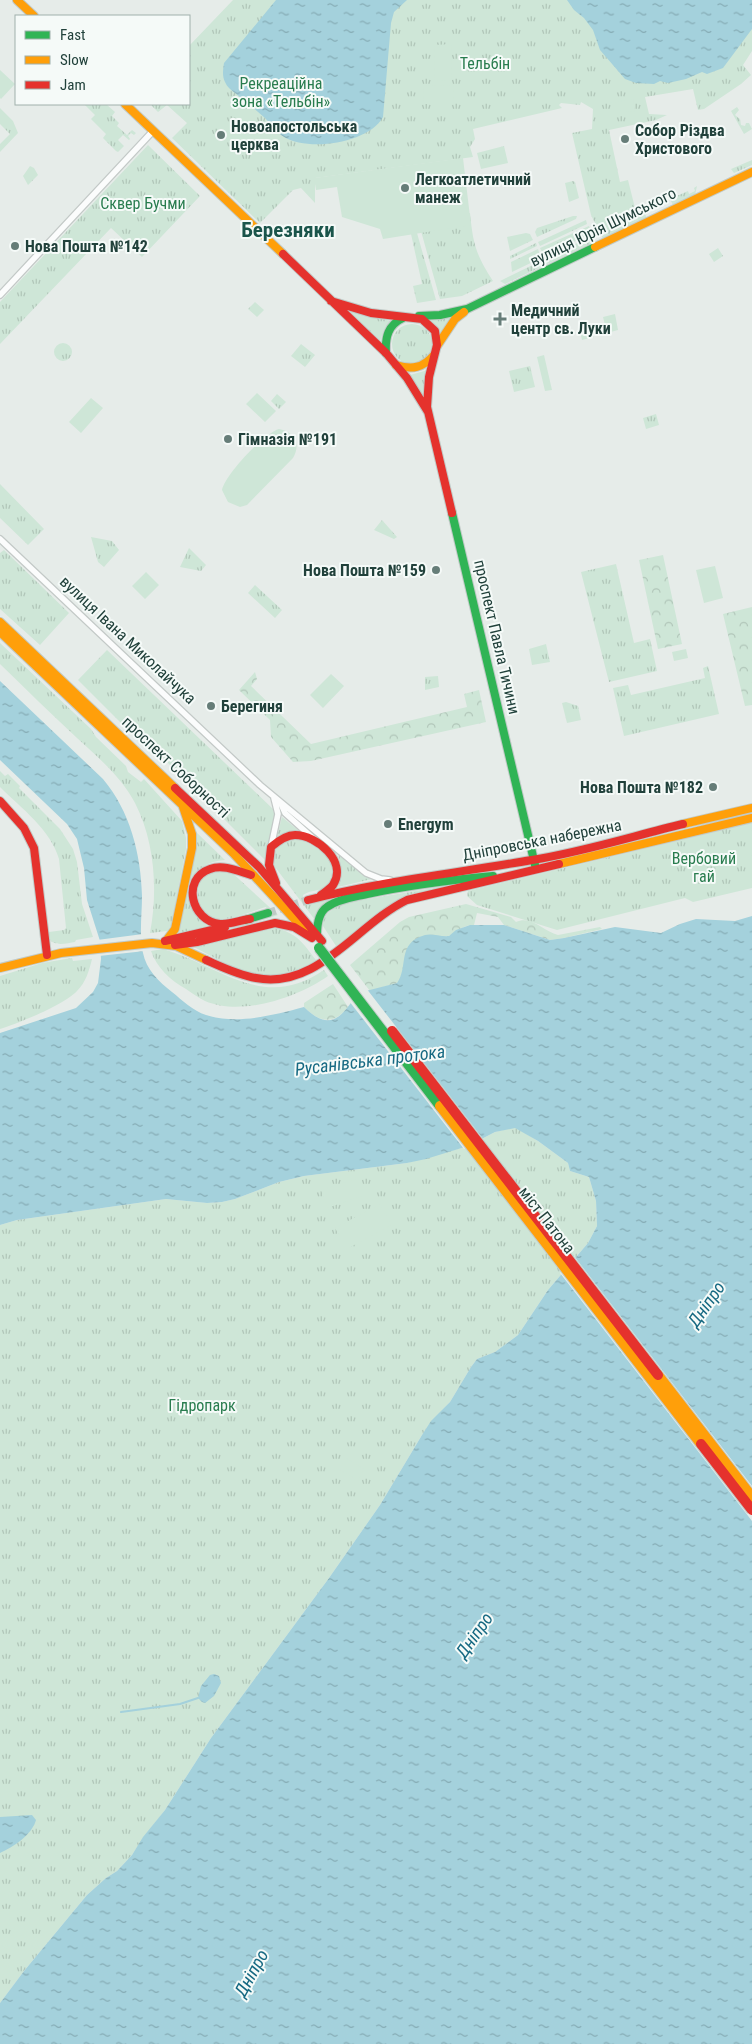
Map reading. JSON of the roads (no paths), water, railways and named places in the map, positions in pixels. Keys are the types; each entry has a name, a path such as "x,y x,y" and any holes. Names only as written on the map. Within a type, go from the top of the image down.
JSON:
{"main road":[{"path":"17,0 33,15"},
{"name":"проспект Павла Тичини","path":"126,105 386,353 428,412"},
{"name":"вулиця Юрія Шумського","path":"409,317 440,315 467,309 752,172"},
{"name":"проспект Павла Тичини","path":"331,301 371,313 409,317 428,322 434,329 436,350 429,377 428,412 535,865"},
{"name":"вулиця Юрія Шумського","path":"436,350 456,318 467,309"},
{"path":"386,353 385,341 389,329 398,320 409,317"},
{"path":"396,365 409,369 416,368 430,361 436,350"},
{"name":"проспект Соборності","path":"0,622 248,856 279,889 318,940"},
{"name":"проспект Соборності","path":"0,632 259,879 318,940"},
{"path":"0,801 28,832 34,848 47,955"},
{"path":"165,943 175,928 192,848 192,834 182,805"},
{"name":"Дніпровська набережна","path":"165,943 249,978 266,981 294,977 319,965 399,903 511,875 535,865 752,808"},
{"name":"Дніпровська набережна","path":"312,899 393,881 535,865 752,818"},
{"path":"279,889 269,865 271,847 280,840 296,835 316,840"},
{"name":"вулиця Івана Миколайчука","path":"312,899 333,885 337,868 335,861 316,840"},
{"path":"250,919 218,924 209,922 200,915 194,905 192,894 194,884 200,873 222,866 240,870 259,879"},
{"name":"Дніпровська набережна","path":"318,940 317,923 321,914 334,902 469,878 511,875"},
{"path":"165,943 268,913"},
{"path":"0,968 47,955 81,950 197,942 275,923 294,928 318,940"},
{"name":"міст Патона","path":"318,940 752,1497"},
{"name":"міст Патона","path":"318,940 752,1510"}],"street":[{"path":"0,295 153,131"},
{"name":"вулиця Івана Миколайчука","path":"0,539 274,798 294,811 366,872 380,879 393,881"},
{"path":"271,847 278,814 274,798"},
{"name":"вулиця Івана Миколайчука","path":"280,803 285,813 316,840"}],"water":[{"path":"276,0 407,0 394,12 391,23 383,117 376,126 352,139 338,142 308,144 295,142 276,131 265,118 228,87 223,77 224,63"},
{"path":"567,0 752,0 752,29 723,68 707,74 702,72 686,79 668,83 660,81 654,84 636,83 625,79 600,50 593,30"},
{"path":"0,681 103,779 112,791 127,819 136,849 142,896 141,939 147,964 162,984 192,1008 206,1015 218,1018 243,1019 268,1016 304,1007 321,1019 335,1019 341,1015 358,993 397,983 407,949 416,939 425,935 449,936 456,930 470,925 504,925 550,940 615,927 661,933 696,919 735,921 752,916 752,2044 0,2044 0,2003 87,1895 117,1871 132,1855 143,1837 165,1810 211,1738 329,1578 380,1505 431,1421 450,1402 477,1359 495,1352 518,1335 548,1290 588,1243 597,1226 596,1201 589,1177 570,1171 568,1163 538,1141 515,1128 495,1132 468,1146 426,1159 304,1176 279,1182 222,1202 207,1203 166,1199 17,1220 0,1225 0,1033 76,1008 93,992 98,983 101,959 100,941 87,900 84,868 77,839 67,824 0,760"},
{"path":"210,1675 219,1676 221,1683 214,1696 205,1703 202,1702 198,1698 201,1686"},
{"path":"32,1815 36,1820 31,1831 16,1844 0,1853 0,1817"}],"waterway":[{"path":"121,1712 180,1704 198,1698"}],"tunnel":[{"path":"268,913 308,900"}],"place":[{"name":"Новоапостольська церква","path":"221,135"},
{"name":"Собор Різдва Христового","path":"625,139"},
{"name":"Легкоатлетичний манеж","path":"405,188"},
{"name":"Нова Пошта №142","path":"15,246"},
{"name":"Медичний центр св. Луки","path":"500,319"},
{"name":"Гімназія №191","path":"228,439"},
{"name":"Нова Пошта №159","path":"436,570"},
{"name":"Берегиня","path":"211,706"},
{"name":"Нова Пошта №182","path":"713,787"},
{"name":"Energym","path":"388,824"}],"district":[{"name":"Березняки","path":"288,230"}],"park label":[{"name":"Тельбін","path":"485,63"},
{"name":"Рекреаційна зона «Тельбін»","path":"281,92"},
{"name":"Сквер Бучми","path":"143,203"},
{"name":"Вербовий гай","path":"704,867"},
{"name":"Гідропарк","path":"202,1405"}],"water label":[{"name":"Русанівська протока","path":"370,1060"},
{"name":"Дніпро","path":"706,1304"},
{"name":"Дніпро","path":"474,1635"},
{"name":"Дніпро","path":"251,1973"}]}
